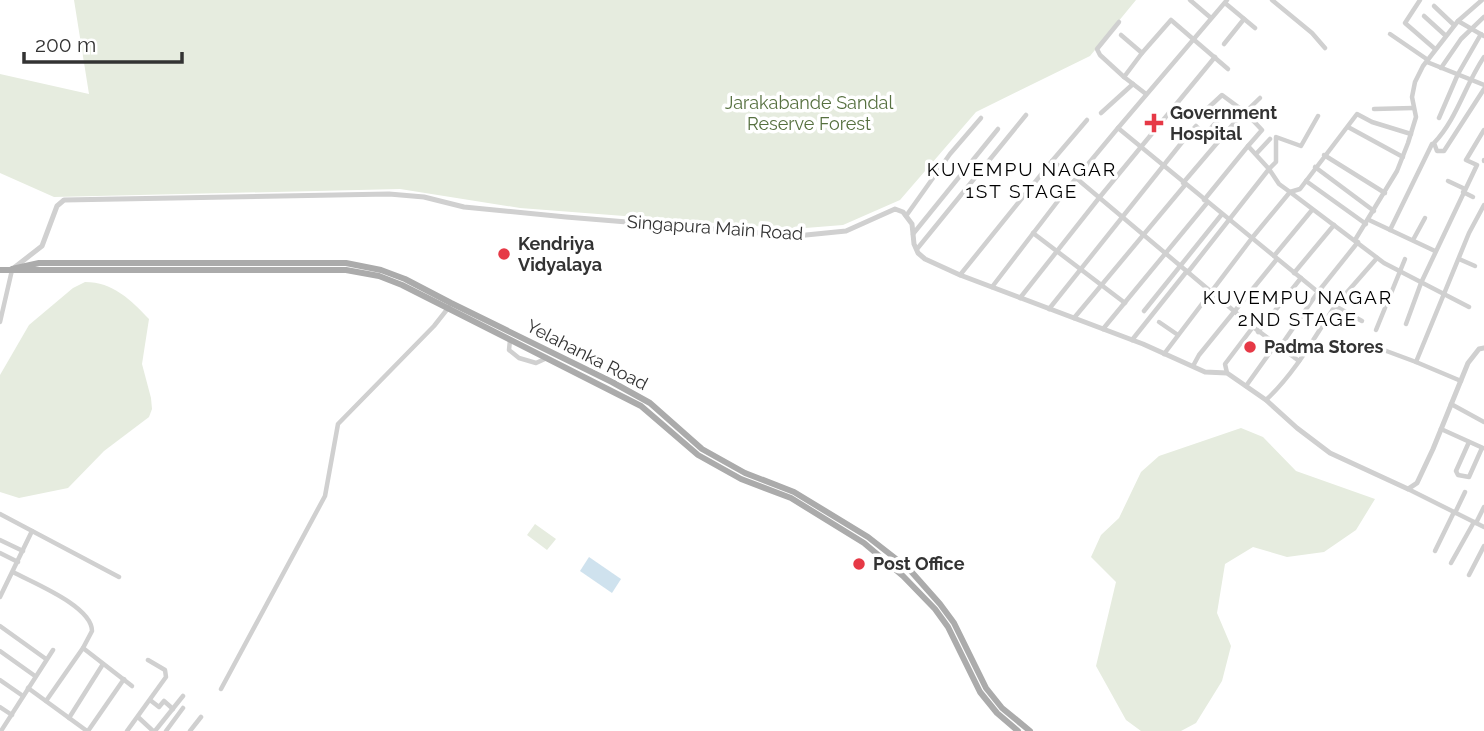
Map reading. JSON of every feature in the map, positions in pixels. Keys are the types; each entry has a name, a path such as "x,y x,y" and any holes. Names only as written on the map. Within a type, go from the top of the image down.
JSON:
{"main road":[{"name":"Yelahanka Road","path":"0,270 346,270 379,276 402,285 612,382 650,403 702,449 745,473 794,492 868,537 909,569 940,604 954,623 986,688 1002,708 1030,731"},
{"name":"Yelahanka Road","path":"449,307 641,406 698,455 741,479 791,498 864,543 903,576 935,609 948,627 980,692 997,713 1018,731"}],"street":[{"path":"1190,0 1211,19"},
{"path":"1272,0 1325,48"},
{"path":"1420,0 1405,23 1435,49"},
{"path":"1246,386 1356,241 1403,157 1416,117 1412,97 1415,82 1435,49 1456,23 1482,0"},
{"path":"992,287 1076,178 1226,1 1255,28"},
{"path":"1434,6 1456,23 1483,34 1458,74 1439,118"},
{"path":"1424,16 1446,36"},
{"path":"1441,68 1470,29 1484,17"},
{"path":"1224,44 1244,19"},
{"path":"1124,77 1171,20 1228,69"},
{"path":"1119,22 1097,49 1100,55 1146,94"},
{"path":"1390,34 1427,61 1472,78 1484,87 1444,151 1437,151 1434,143 1447,127 1472,78 1484,57"},
{"path":"1121,35 1142,53"},
{"path":"1020,298 1214,57"},
{"path":"1101,113 1133,84"},
{"path":"1049,309 1196,127 1205,135 1218,120 1208,108 1222,95 1262,130 1104,329"},
{"path":"1074,318 1259,98"},
{"path":"1374,109 1413,108"},
{"path":"1164,354 1252,238 1290,192 1300,189 1357,114 1372,122 1411,134"},
{"path":"917,249 1026,115"},
{"path":"1132,340 1276,162 1276,137 1299,146 1318,116"},
{"path":"981,118 950,154 906,216 912,224 917,249 925,259 960,275 1132,340 1205,372 1227,373 1266,400 1330,453 1484,527"},
{"path":"960,275 1087,120"},
{"path":"1348,127 1403,157"},
{"path":"1118,128 1139,148 1335,306 1362,321"},
{"path":"913,234 998,129"},
{"path":"1406,324 1435,251 1477,165 1466,160 1484,130"},
{"path":"1256,155 1270,139"},
{"path":"1390,230 1432,144"},
{"path":"1248,146 1279,184 1377,258 1469,307"},
{"path":"1324,155 1385,193"},
{"path":"1052,161 1076,178 1258,332 1299,361"},
{"path":"1315,167 1374,211"},
{"path":"1306,181 1367,222 1435,251"},
{"path":"1448,181 1473,197"},
{"name":"Singapura Main Road","path":"12,269 42,246 57,206 64,200 389,194 424,197 464,207 796,236 846,231 895,209 906,216"},
{"path":"1416,362 1469,233 1484,205"},
{"path":"1193,366 1312,210"},
{"path":"1144,311 1222,214"},
{"path":"1413,240 1425,218"},
{"path":"1294,273 1334,225"},
{"path":"1033,233 1125,303"},
{"path":"1266,400 1299,361 1335,306 1377,258"},
{"path":"1376,330 1405,259"},
{"path":"1459,259 1475,266"},
{"path":"0,322 12,269"},
{"path":"1258,332 1301,278"},
{"path":"221,689 325,496 338,424 449,307"},
{"path":"1159,322 1178,335"},
{"path":"1227,373 1225,364 1253,327"},
{"path":"510,340 509,350 519,358 536,363 547,358"},
{"path":"1408,489 1417,483 1468,363 1482,348 1484,341"},
{"path":"1381,349 1461,381"},
{"path":"1451,404 1484,422"},
{"path":"1441,429 1483,448 1469,477 1458,475 1456,471 1469,442"},
{"path":"1435,551 1465,492"},
{"path":"1451,563 1484,507"},
{"path":"0,514 119,577"},
{"path":"0,595 32,531"},
{"path":"0,540 23,551"},
{"path":"1469,575 1484,546"},
{"path":"0,553 18,562"},
{"path":"13,572 69,602 89,618 92,631 46,701"},
{"path":"0,577 8,581"},
{"path":"0,626 46,659"},
{"path":"83,648 132,686"},
{"path":"2,731 52,650"},
{"path":"0,652 35,676"},
{"path":"127,731 166,677 166,673 148,660"},
{"path":"69,718 103,664"},
{"path":"0,680 23,696"},
{"path":"28,688 87,731 124,680"},
{"path":"138,717 154,731 183,696"},
{"path":"150,700 159,708 164,701 173,709"},
{"path":"0,707 12,715"},
{"path":"166,731 183,708"},
{"path":"190,731 201,717"}],"green space":[{"name":"Jarakabande Sandal Reserve Forest","path":"74,0 1136,0 1090,56 976,112 900,200 843,225 793,229 520,208 400,189 54,197 0,173 0,74 89,94"},
{"path":"85,282 113,289 149,319 142,364 151,398 152,409 149,417 104,451 68,488 19,498 0,492 0,375 29,325 73,288"},
{"path":"1241,428 1263,437 1296,471 1375,499 1356,530 1324,552 1287,557 1253,547 1225,564 1217,613 1231,646 1222,681 1196,723 1181,731 1141,731 1126,720 1096,666 1116,582 1091,557 1101,535 1119,518 1141,472 1159,456"},
{"path":"535,524 556,539 547,550 527,535"}],"water":[{"path":"589,557 621,579 612,593 580,571"}],"place":[{"name":"Government Hospital","path":"1154,123"},
{"name":"Kendriya Vidyalaya","path":"504,254"},
{"name":"Padma Stores","path":"1250,347"},
{"name":"Post Office","path":"859,564"}],"district":[{"name":"KUVEMPU NAGAR 1ST STAGE","path":"1022,180"},
{"name":"KUVEMPU NAGAR 2ND STAGE","path":"1298,308"}]}
